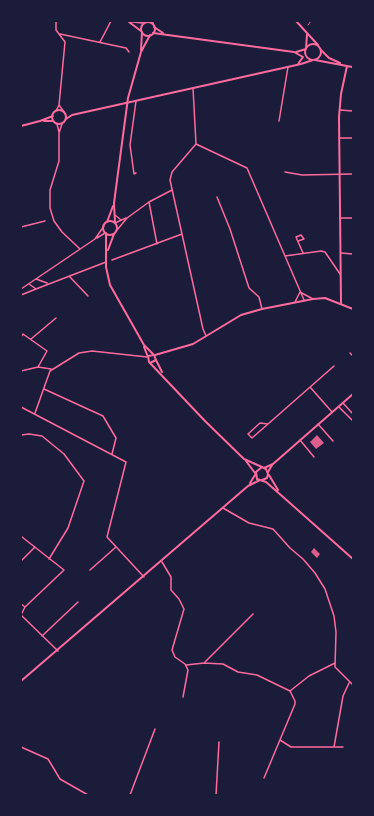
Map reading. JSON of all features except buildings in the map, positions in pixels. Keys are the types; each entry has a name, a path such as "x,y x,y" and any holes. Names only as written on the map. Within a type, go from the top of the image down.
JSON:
{"street":[{"path":"21,126 53,116 59,105 65,42 56,30 56,21"},
{"path":"100,42 111,21"},
{"path":"127,21 146,22 166,34"},
{"path":"127,21 145,35 166,34 294,52 314,60 353,67"},
{"path":"95,239 107,223 114,202 128,98 141,52 151,34 153,26 152,21"},
{"path":"296,21 329,58 347,66"},
{"path":"308,25 312,21"},
{"path":"141,52 141,31 142,26 146,22"},
{"path":"297,65 302,59 306,49 308,38 307,33"},
{"path":"60,34 126,48 129,52"},
{"path":"294,52 306,49 312,45 320,48"},
{"path":"59,133 62,124 72,115 297,65 314,60 320,55 320,48"},
{"path":"341,303 339,138 341,94 347,66"},
{"path":"279,121 288,67"},
{"path":"193,88 196,144 170,176 202,329 207,337"},
{"path":"136,101 130,145 134,174 136,173"},
{"path":"59,105 65,112 66,119"},
{"path":"340,110 353,111"},
{"path":"56,111 65,112 72,115"},
{"path":"53,116 59,133 59,161 50,190 50,208 54,221 62,232 80,249"},
{"path":"40,121 54,121"},
{"path":"57,124 62,124"},
{"path":"339,138 353,138"},
{"path":"196,144 247,168 304,301"},
{"path":"286,172 302,175 353,174"},
{"path":"108,253 115,233 127,218 149,202 172,190"},
{"path":"217,197 230,229 249,288 259,297 262,309"},
{"path":"114,202 115,223 117,230"},
{"path":"149,202 157,244"},
{"path":"115,215 121,220"},
{"path":"107,223 115,223 127,218"},
{"path":"340,218 353,218"},
{"path":"21,227 45,221"},
{"path":"104,226 108,253 108,277 113,293 144,346 148,360"},
{"path":"21,289 95,239 106,233 110,235 115,233"},
{"path":"112,260 182,234"},
{"path":"298,241 303,253"},
{"path":"285,256 321,251 325,252 340,274"},
{"path":"340,253 353,254"},
{"path":"21,294 107,262"},
{"path":"69,276 88,296"},
{"path":"36,279 41,282 49,283"},
{"path":"29,284 36,289"},
{"path":"300,292 313,299"},
{"path":"295,303 300,292"},
{"path":"141,357 161,354 193,344 241,316 262,309 325,298 353,309"},
{"path":"31,339 56,318"},
{"path":"21,337 23,334 47,351 38,366"},
{"path":"144,346 154,355 163,375"},
{"path":"35,413 51,369 79,353 127,354 141,357 148,360 163,375 222,439 244,458 263,468 268,473 275,488 282,496"},
{"path":"350,353 353,356"},
{"path":"150,363 154,362 161,354"},
{"path":"21,371 38,366 51,369"},
{"path":"268,424 260,423 248,434 252,438 268,424 310,387 334,366"},
{"path":"310,387 332,412"},
{"path":"44,389 103,416 116,438 112,454"},
{"path":"21,681 162,562 248,486 266,478 273,464 353,394"},
{"path":"343,403 353,414"},
{"path":"21,407 126,462 107,537 144,577"},
{"path":"339,407 353,421"},
{"path":"343,410 347,407"},
{"path":"318,424 333,441"},
{"path":"21,436 29,434 42,436 64,454 84,481 68,528 50,559"},
{"path":"300,440 314,457"},
{"path":"244,458 261,480 282,496 353,559"},
{"path":"248,486 257,469 273,464"},
{"path":"223,508 249,522 273,529 290,548 303,559 315,574 325,589 334,616 336,632 336,670 353,685"},
{"path":"22,537 64,570 24,607 21,612 21,615 58,651"},
{"path":"90,570 116,546"},
{"path":"21,561 35,547"},
{"path":"162,562 170,577 171,590 179,599 184,609 172,650 175,657 186,665 204,663 222,664 238,672 257,675 290,691 295,701 264,778"},
{"path":"42,636 78,602"},
{"path":"21,604 24,607"},
{"path":"204,663 253,614"},
{"path":"290,691 309,676 335,663"},
{"path":"182,697 187,674 186,665"},
{"path":"334,747 343,696 349,683"},
{"path":"130,795 155,729"},
{"path":"280,740 291,747 343,747"},
{"path":"216,795 219,742"},
{"path":"21,747 48,759 60,779 88,795"}]}
